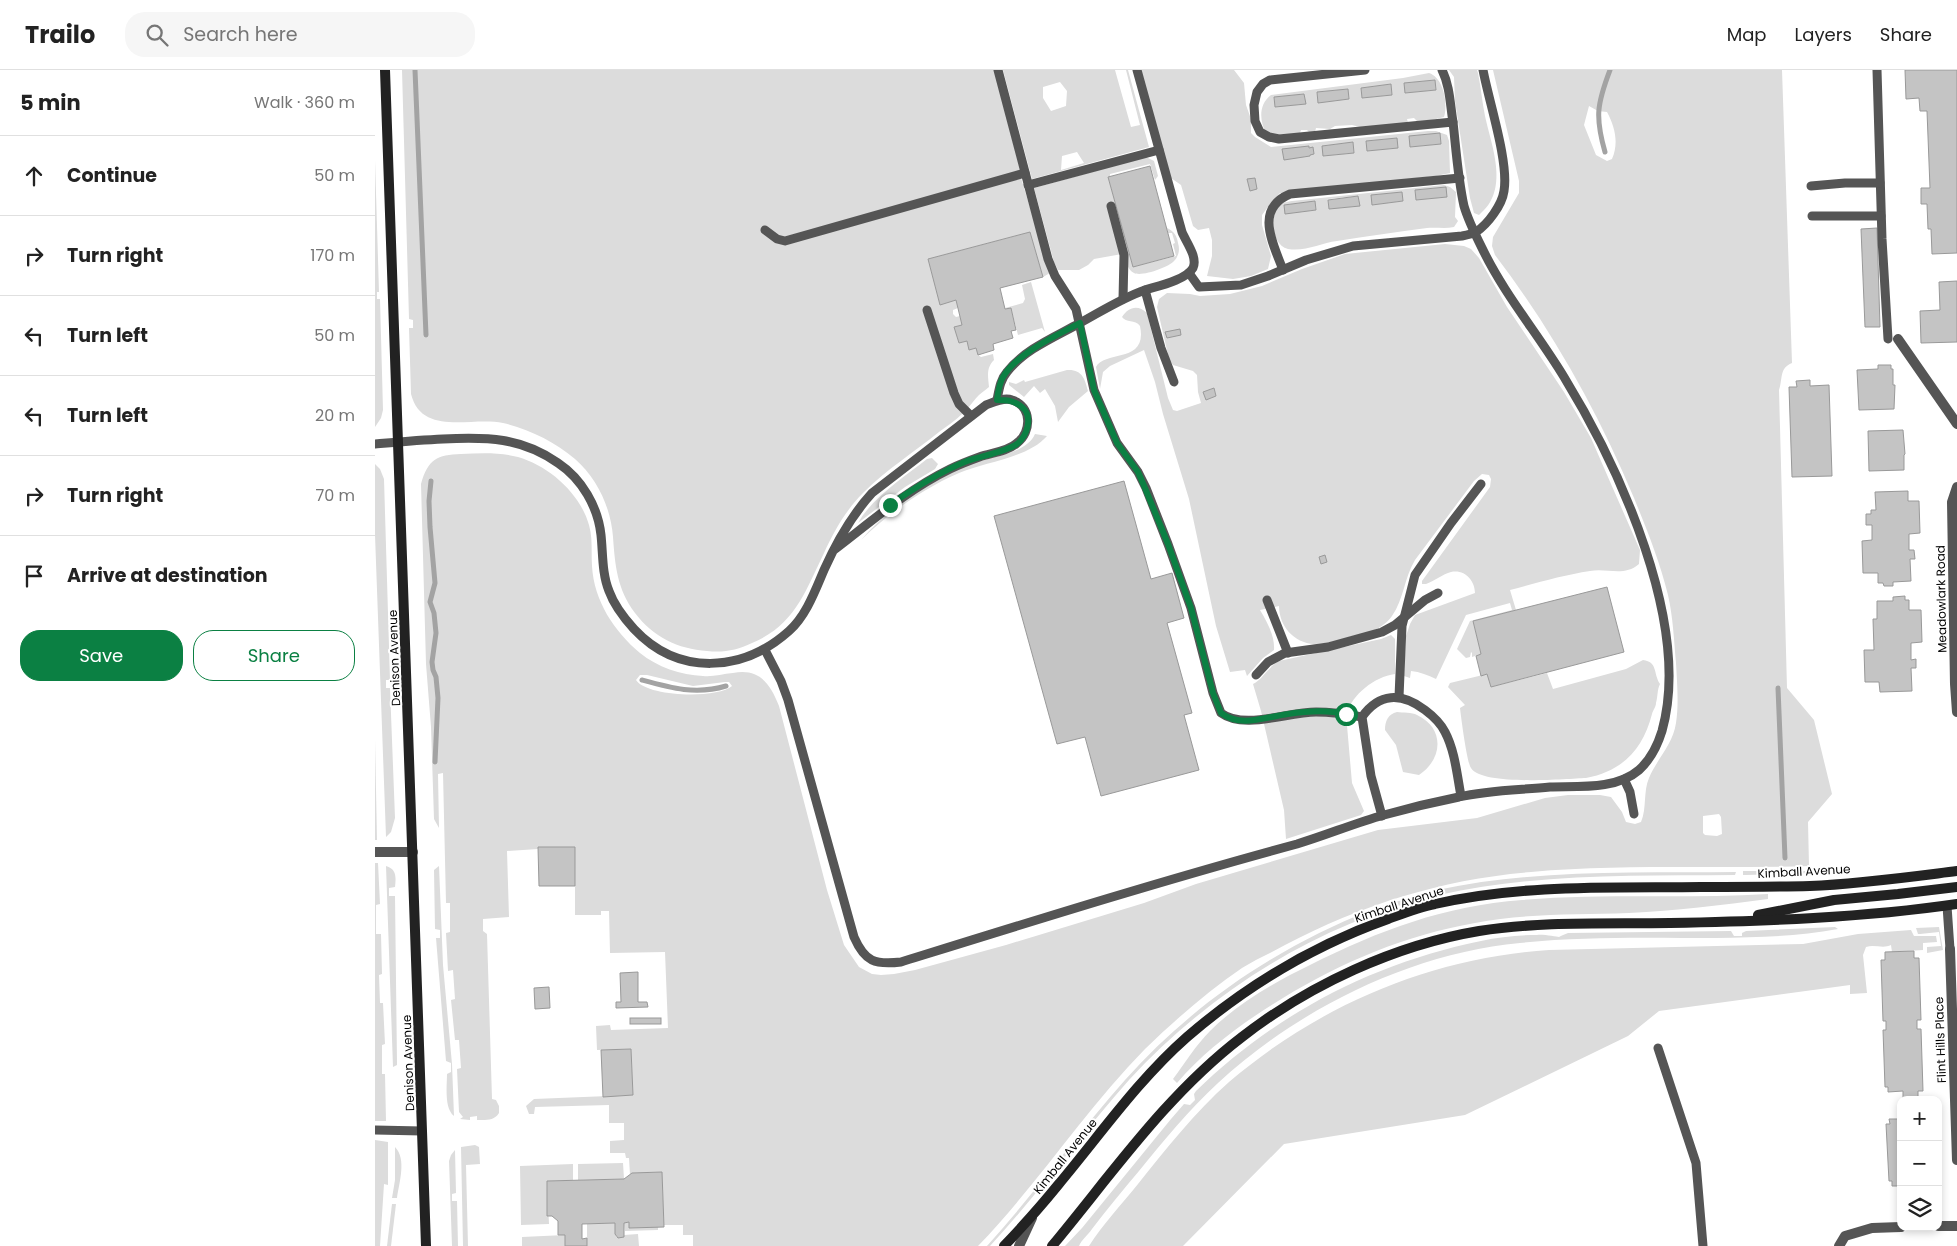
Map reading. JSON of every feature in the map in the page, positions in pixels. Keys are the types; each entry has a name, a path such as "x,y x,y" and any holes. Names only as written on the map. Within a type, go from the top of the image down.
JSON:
{"main road":[{"name":"Denison Avenue","path":"385,70 426,1246"},
{"name":"Kimball Avenue","path":"1004,1246 1035,1212 1112,1118 1186,1038 1239,996 1286,966 1368,926 1432,904 1527,891 1592,888 1812,886 1957,871"},
{"path":"1723,922 1834,900 1957,887"},
{"path":"1052,1246 1181,1091 1241,1037 1271,1017 1348,973 1383,958 1429,943 1477,932 1521,926 1723,922 1856,915 1952,905"}],"street":[{"path":"1893,339 1957,424"},
{"name":"Meadowlark Road","path":"1957,487 1955,502 1955,674 1957,712"},
{"path":"375,852 413,852"},
{"name":"Flint Hills Place","path":"1950,949 1957,1160"},
{"path":"1019,1246 1035,1212"},
{"path":"1942,1226 1957,1226"},
{"path":"1839,1246 1845,1236 1863,1230 1897,1227"}],"lane":[{"path":"998,70 1048,259 1055,276 1076,309 1094,390 1117,443 1142,480 1168,544 1191,608 1213,693 1221,713 1235,720 1246,721 1288,714 1315,712 1341,713 1362,717"},
{"path":"997,400 1002,378 1015,363 1053,338 1123,300 1189,273 1195,262 1182,232 1137,70"},
{"path":"1365,70 1270,80 1263,84 1257,92 1254,105 1255,121 1260,132 1269,137 1279,139 1453,122"},
{"path":"765,650 781,681 788,700 854,937 860,952 871,961 885,964 901,962 1239,858 1340,831 1381,816 1461,796 1503,791 1602,785 1624,779 1639,770 1657,744 1666,709 1667,652 1659,598 1651,564 1620,484 1582,407 1505,287 1475,233 1465,207 1449,92 1442,70"},
{"path":"1189,273 1199,287 1211,288 1241,285 1305,260 1353,246 1462,236 1475,233 1487,223 1504,192 1505,175 1483,70"},
{"path":"1877,70 1881,216 1893,339"},
{"path":"1028,185 1159,150"},
{"path":"765,230 777,239 785,241 1025,173"},
{"path":"1283,270 1269,224 1273,205 1281,198 1290,194 1460,178"},
{"path":"1811,186 1851,182 1880,183"},
{"path":"1111,206 1123,255 1123,300"},
{"path":"1812,216 1881,216"},
{"path":"1145,290 1161,348 1174,382"},
{"path":"927,310 953,393 959,404 971,416"},
{"path":"375,444 472,438 501,439 539,451 560,463 577,479 590,499 598,518 604,574 609,591 618,608 642,637 654,647 693,662 724,663 754,656 765,650 791,630 798,622 844,529 856,510 872,493 986,405 997,400 1012,400 1025,410 1027,428 1017,444 965,462 920,485 890,505 834,550"},
{"path":"1399,697 1404,617 1410,588 1421,564 1481,484"},
{"path":"1255,675 1274,658 1288,653 1328,647 1368,637 1389,628 1425,600 1438,594"},
{"path":"1267,600 1288,653"},
{"path":"1381,816 1371,776 1362,717 1369,707 1385,698 1399,697 1421,707 1436,718 1445,732 1461,796"},
{"path":"1624,779 1630,792 1634,814"},
{"path":"1950,949 1952,905"},
{"path":"1658,1048 1696,1163 1703,1246"},
{"path":"375,1130 422,1132"}],"shaded area":[{"path":"402,70 994,70 1021,178 1050,273 1043,277 1030,232 928,259 940,304 956,300 958,308 953,310 953,314 956,317 960,316 962,325 954,327 959,343 967,341 969,350 976,348 978,355 981,357 993,354 994,360 988,372 989,387 958,418 891,469 857,500 836,529 797,606 779,627 767,636 730,650 713,652 686,648 667,640 650,629 629,604 618,576 612,526 606,505 590,475 575,459 550,442 513,426 491,422 449,422 437,420 426,416 417,407 411,394 409,328 413,328 413,320 409,319"},
{"path":"1003,70 1115,70 1131,127 1140,125 1126,70 1128,70 1149,147 1032,179","holes":["1060,82 1067,91 1066,106 1051,111 1043,98 1043,87","1077,152 1084,163 1061,170 1062,156"]},
{"path":"1140,70 1234,70 1244,83 1246,105 1251,119 1251,133 1271,147 1428,131 1436,131 1447,135 1449,141 1450,173 1280,193 1262,215 1262,225 1271,256 1268,269 1251,276 1233,279 1207,276 1212,256 1212,240 1209,228 1198,230 1193,226 1181,185 1171,178","holes":["1440,133 1441,144 1411,147 1410,136","1397,138 1397,148 1367,151 1366,141","1353,142 1354,153 1323,156 1323,146","1313,147 1314,154 1284,159 1282,150"]},
{"path":"1449,70 1477,70 1478,73 1496,168 1494,193 1488,205 1479,215 1474,213 1470,198 1455,101 1454,77"},
{"path":"1493,70 1782,70 1792,363 1783,371 1779,390 1787,688 1814,720 1832,794 1808,822 1809,866 1635,867 1531,872 1499,875 1435,887 1374,906 1314,930 1242,968 1192,1006 1123,1072 1021,1198 978,1246 693,1246 693,1235 683,1235 683,1225 664,1225 662,1172 632,1173 630,1175 629,1158 626,1158 625,1153 610,1153 610,1141 624,1140 624,1123 609,1123 609,1105 535,1107 534,1114 529,1114 526,1106 534,1099 633,1095 631,1049 597,1050 596,1026 610,1025 611,1030 668,1028 665,952 610,953 609,911 601,911 601,915 575,915 575,847 539,847 538,849 507,851 509,917 483,919 483,931 487,934 492,1099 496,1100 499,1106 499,1113 490,1120 477,1120 477,1116 470,1117 470,1120 460,1119 463,1117 459,1112 457,1069 461,1068 459,1040 455,1040 451,1000 455,999 453,970 448,971 446,933 450,932 450,903 446,903 443,773 438,774 439,828 434,819 431,727 426,664 421,484 430,464 440,457 461,454 504,454 530,461 552,474 571,492 585,513 591,535 594,579 601,603 614,625 640,653 654,662 678,672 710,676 742,672 750,673 757,675 767,684 772,690 779,706 827,890 844,945 859,967 872,974 894,974 915,970 1006,945 1144,903 1196,884 1378,830 1477,818 1545,798 1568,795 1611,797 1622,812 1626,822 1635,824 1641,822 1649,778 1672,738 1677,716 1677,678 1670,603 1648,534 1605,434 1555,342 1495,255 1492,246 1493,237 1519,193 1519,181","holes":["1589,106 1598,111 1607,112 1612,123 1616,141 1612,159 1607,161 1596,155 1584,125","640,675 647,675 693,686 725,682 729,682 732,686 712,693 683,694 654,690 643,686 636,680","1719,814 1721,817 1722,834 1717,836 1705,835 1703,833 1703,816"]},
{"path":"1429,73 1434,76 1444,92 1444,117 1428,121 1417,121 1414,118 1407,119 1408,123 1360,127 1352,125 1335,126 1330,129 1316,128 1315,132 1310,133 1307,130 1301,130 1300,133 1282,137 1266,133 1262,123 1262,108 1271,95","holes":["1435,80 1436,90 1405,93 1405,83","1391,84 1392,95 1362,98 1361,88","1348,89 1349,99 1318,102 1317,92","1304,94 1305,104 1275,107 1274,97"]},
{"path":"1146,157 1154,161 1158,176 1155,180 1150,164 1110,174 1108,177 1133,267 1176,256 1172,233 1168,233 1167,228 1173,232 1178,240 1179,250 1176,259 1161,268 1143,274 1132,272 1122,254 1094,259 1079,270 1058,270 1054,262 1034,188"},
{"path":"375,160 379,292 377,292 377,299 380,299 383,410 381,418 375,427"},
{"path":"1444,185 1456,192 1455,217 1458,221 1451,228 1427,228 1337,241 1294,250 1282,246 1278,242 1273,222 1277,209 1281,204 1292,201","holes":["1445,187 1446,197 1416,200 1415,190","1402,192 1403,201 1372,205 1372,195","1358,196 1359,206 1329,209 1328,199","1315,201 1316,210 1286,213 1284,205"]},
{"path":"1445,244 1464,246 1471,249 1479,258 1507,307 1564,392 1591,438 1640,550 1639,564 1628,570 1590,571 1510,590 1516,610 1473,621 1481,654 1472,657 1471,652 1470,657 1466,658 1457,649 1470,621 1512,610 1510,603 1466,615 1436,679 1411,671 1410,678 1404,676 1406,636 1415,615 1475,593 1471,580 1461,572 1448,573 1426,584 1422,584 1422,581 1490,487 1491,479 1489,475 1482,474 1474,481 1415,560 1396,609 1384,625 1363,634 1329,643 1314,644 1300,640 1289,632 1282,620 1279,606 1260,610 1272,634 1274,650 1263,658 1247,676 1245,670 1230,672 1216,626 1189,499 1144,350 1110,366 1103,372 1100,389 1096,367 1101,362 1132,351 1138,346 1141,338 1140,326 1136,322 1122,317 1130,309 1140,308 1147,313 1168,398 1173,410 1177,411 1201,403 1197,375 1193,371 1173,365 1169,359 1157,307 1159,299 1167,293 1200,296 1230,294 1262,286 1345,254","holes":["1214,388 1216,396 1206,400 1203,392"]},
{"path":"1031,282 1045,332 1042,328 1018,335 1011,308 1005,308 1023,303 1025,299 1022,285"},
{"path":"1067,370 1076,371 1082,376 1088,391 1069,407 1058,422 1055,406 1045,389 1040,393 1034,386 1024,397 1009,385 1009,382 1016,384 1024,380 1025,382"},
{"path":"1035,434 1047,436 1029,450 1006,459 969,469 932,486 883,520 861,540 889,513 920,490 964,466 1015,451 1023,447"},
{"path":"932,458 938,464 935,469 905,487 858,523 871,505 889,488 927,459"},
{"path":"375,464 380,469 384,479 390,680 386,680 386,688 390,688 395,818 391,832 386,837 375,535"},
{"path":"1391,635 1395,639 1395,674 1379,679 1365,688 1359,693 1346,714 1352,783 1364,811 1361,815 1286,839 1284,810 1253,684 1279,661 1381,639"},
{"path":"1643,660 1651,663 1660,684 1656,704 1643,738 1637,748 1621,764 1599,775 1586,778 1543,780 1491,777 1478,774 1471,768 1460,708 1465,705 1448,687 1450,683 1487,674 1491,687 1547,673 1553,689 1626,669"},
{"path":"1397,712 1417,715 1426,721 1436,735 1437,744 1433,761 1419,775 1403,772 1396,745 1385,730 1388,718 1391,714"},
{"path":"375,740 377,840 375,840"},
{"path":"375,863 378,863 380,904 376,905 376,934 381,934 382,974 379,975 380,1003 383,1003 385,1044 382,1045 382,1074 385,1074 386,1121 375,1121"},
{"path":"386,866 392,869 395,877 395,887 389,888 389,896 395,896 397,1065 393,1067"},
{"path":"439,866 443,965 452,1064 454,1116 449,1108 447,1096 447,1074 451,1072 451,1063 446,1061 436,938 440,938 440,930 435,929 434,870"},
{"path":"1743,871 1818,871 1817,873 1743,875"},
{"path":"1736,872 1735,875 1549,879 1476,888 1439,895 1437,890 1511,878 1548,875"},
{"path":"1436,890 1437,895 1393,908 1350,924 1309,943 1269,965 1231,990 1195,1018 1129,1080 1008,1226 990,1246 987,1246 1125,1080 1151,1052 1208,1003 1269,960 1336,925 1379,907"},
{"path":"1768,894 1768,899 1716,906 1629,913 1552,915 1494,920 1449,928 1424,935 1351,962 1305,985 1240,1026 1213,1047 1177,1083 1173,1079 1195,1048 1210,1031 1257,994 1336,952 1413,922 1466,908 1522,900 1583,897"},
{"path":"1835,927 1838,929 1808,934 1777,936 1594,938 1520,943 1479,949 1438,959 1398,972 1358,989 1320,1009 1284,1031 1249,1056 1218,1083 1177,1126 1079,1246 1065,1246 1184,1104 1190,1105 1195,1100 1194,1094 1196,1091 1226,1063 1292,1016 1328,995 1364,978 1402,963 1441,951 1509,936 1540,935 1559,937 1568,933 1731,931 1734,936 1742,936 1742,933 1746,931"},
{"path":"1939,927 1943,950 1927,953 1927,947 1941,946 1939,932 1918,934 1916,928"},
{"path":"1911,930 1914,936 1936,936 1937,942 1923,943 1923,950 1892,952 1891,945 1885,947 1866,947 1863,955 1867,993 1850,994 1850,985 1659,1011 1628,1036 1465,1115 1284,1144 1183,1246 1089,1246 1106,1222 1181,1131 1229,1082 1300,1030 1379,990 1420,975 1462,963 1505,955 1549,950 1803,944 1858,934"},
{"path":"375,1140 388,1142 388,1185 384,1184 380,1246 375,1246"},
{"path":"475,1145 479,1147 480,1164 466,1165 468,1246 463,1246 461,1147"},
{"path":"395,1147 401,1158 401,1171 397,1198 392,1198 395,1180"},
{"path":"455,1150 456,1193 452,1194 452,1201 457,1201 458,1246 452,1246 449,1161"},
{"path":"623,1163 624,1179 578,1180 578,1164"},
{"path":"573,1164 573,1180 547,1181 549,1224 521,1225 520,1166"},
{"path":"392,1204 396,1204 391,1246 387,1246"},
{"path":"629,1222 629,1228 658,1227 658,1230 625,1231 624,1223"},
{"path":"615,1223 616,1237 621,1238 624,1235 638,1234 639,1246 587,1246 587,1224"},
{"path":"565,1235 565,1246 522,1246 522,1237"}],"building":[{"path":"1905,70 1957,70 1957,253 1932,254 1927,204 1921,204 1921,188 1930,188 1927,111 1920,111 1919,98 1906,99"},
{"path":"1435,80 1436,90 1405,93 1404,83"},
{"path":"1391,84 1392,95 1362,98 1361,88"},
{"path":"1348,89 1349,99 1318,103 1317,92"},
{"path":"1304,94 1306,104 1275,107 1274,97"},
{"path":"1440,133 1441,144 1410,147 1409,136"},
{"path":"1397,138 1398,148 1367,151 1366,141"},
{"path":"1353,142 1354,153 1323,156 1322,146"},
{"path":"1309,146 1309,148 1313,147 1314,154 1284,160 1282,149"},
{"path":"1150,166 1174,256 1133,267 1108,177"},
{"path":"1255,178 1257,189 1250,191 1247,179"},
{"path":"1446,187 1447,197 1416,200 1415,190"},
{"path":"1402,192 1403,201 1372,205 1371,195"},
{"path":"1358,196 1360,206 1329,209 1328,200"},
{"path":"1315,201 1316,210 1285,214 1284,205"},
{"path":"1877,228 1880,327 1865,327 1861,229"},
{"path":"1030,232 1043,277 1000,288 1005,309 1011,308 1016,330 1011,331 1013,338 993,344 994,350 978,355 976,348 969,350 967,341 959,343 954,327 962,325 956,300 940,305 928,259"},
{"path":"1957,281 1957,342 1921,343 1920,311 1940,310 1939,282"},
{"path":"1180,329 1181,335 1167,338 1165,332"},
{"path":"1878,365 1891,365 1891,369 1893,369 1893,385 1895,385 1894,409 1859,410 1857,370 1878,369"},
{"path":"1810,380 1810,386 1829,385 1832,476 1792,477 1789,387 1797,387 1796,381"},
{"path":"1214,388 1216,396 1206,400 1203,392"},
{"path":"1903,430 1904,470 1869,471 1868,431"},
{"path":"1124,481 1151,579 1172,573 1184,618 1167,623 1192,713 1184,715 1199,770 1101,796 1085,737 1057,744 994,516"},
{"path":"1908,491 1908,501 1919,501 1920,533 1909,534 1909,550 1914,550 1915,559 1910,559 1911,581 1893,582 1893,586 1884,586 1883,583 1878,583 1878,573 1863,573 1862,541 1872,540 1872,525 1866,525 1866,514 1871,514 1871,510 1876,510 1875,492"},
{"path":"1325,555 1327,562 1321,564 1319,557"},
{"path":"1607,587 1624,652 1491,687 1487,674 1481,676 1476,656 1481,654 1473,621"},
{"path":"1905,596 1905,600 1909,600 1909,610 1921,610 1922,642 1911,643 1911,660 1916,659 1916,668 1911,668 1912,691 1880,692 1879,682 1865,682 1864,650 1874,650 1873,619 1877,619 1877,601 1893,601 1893,597"},
{"path":"538,847 575,847 575,886 539,886"},
{"path":"1914,951 1914,958 1919,958 1921,1020 1917,1020 1917,1029 1921,1029 1923,1091 1918,1091 1918,1096 1903,1096 1903,1091 1888,1092 1888,1087 1885,1087 1883,1030 1886,1030 1886,1021 1883,1021 1881,960 1885,960 1885,952"},
{"path":"638,972 638,1002 647,1002 648,1007 616,1008 616,1002 621,1002 620,973"},
{"path":"549,987 550,1008 535,1009 534,988"},
{"path":"630,1018 661,1018 661,1024 630,1024"},
{"path":"631,1049 633,1095 603,1097 601,1050"},
{"path":"1889,1119 1897,1119 1897,1186 1892,1186 1892,1181 1889,1181 1886,1124 1890,1124"},
{"path":"662,1172 664,1227 629,1228 629,1222 624,1223 624,1237 618,1238 615,1234 615,1223 582,1224 582,1239 587,1238 587,1246 565,1246 565,1235 558,1235 558,1221 552,1216 547,1216 547,1181 624,1179 632,1173"}],"waterway":[{"path":"415,70 426,335"},
{"path":"1605,152 1600,129 1599,111 1602,92 1610,70"},
{"path":"431,481 429,501 430,527 435,583 430,602 434,613 436,633 432,662 438,698 435,762"},
{"path":"642,680 673,688 694,690 715,689 726,686"},
{"path":"1778,688 1785,858"}],"route":[{"path":"890,505 949,469 1017,444 1024,436 1027,428 1027,416 1025,410 1012,400 997,400 1002,378 1015,363 1080,323 1094,390 1117,443 1138,472 1168,544 1191,608 1213,693 1221,713 1235,720 1246,721 1288,714 1315,712 1346,714"}]}
